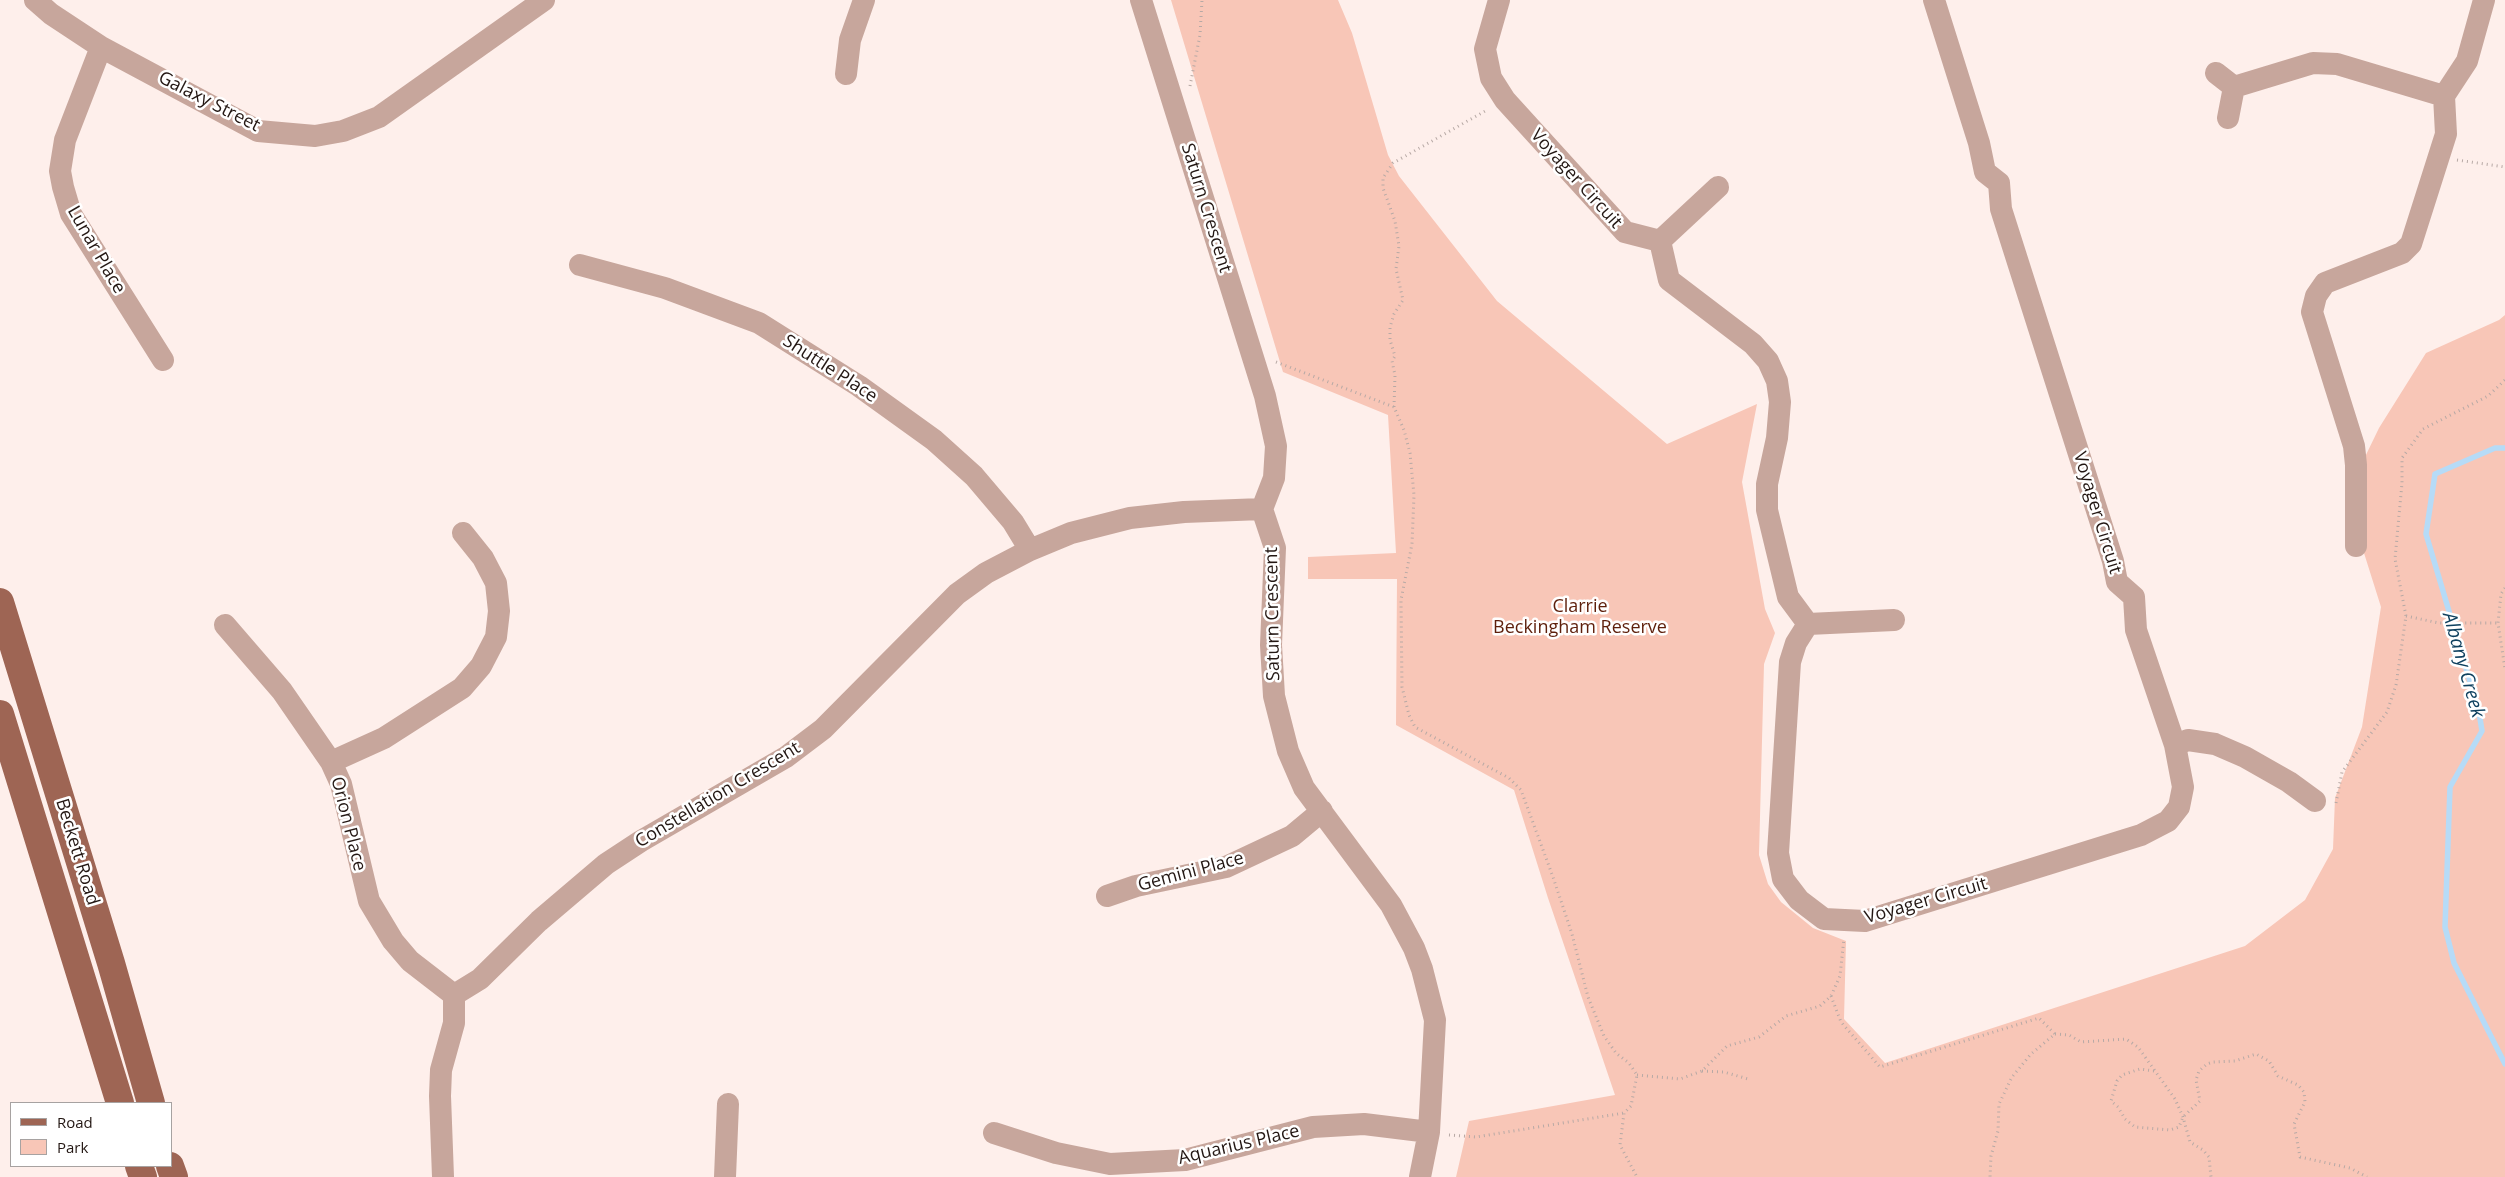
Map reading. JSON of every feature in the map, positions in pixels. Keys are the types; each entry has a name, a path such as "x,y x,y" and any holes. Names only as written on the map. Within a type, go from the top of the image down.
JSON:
{"main road":[{"name":"Beckett Road","path":"0,602 111,963 151,1102"},
{"name":"Beckett Road","path":"0,714 120,1102"}],"street":[{"name":"Galaxy Street","path":"35,0 51,14 100,47 258,131 315,136 343,131 379,117 544,0"},
{"path":"846,74 850,40 864,0"},
{"name":"Saturn Crescent","path":"1140,0 1265,396 1276,446 1274,478 1262,510 1276,548 1271,645 1274,696 1288,751 1304,788 1391,905 1422,968 1435,1020 1429,1132 1420,1177"},
{"name":"Voyager Circuit","path":"1499,0 1485,49 1490,78 1506,100 1625,232 1660,241"},
{"name":"Voyager Circuit","path":"1808,624 1796,643 1790,662 1778,853 1783,879 1799,900 1824,920 1865,921 2141,835 2168,821 2180,807 2183,787 2175,745 2136,630 2134,597 2118,582 2001,209 1999,183 1985,172 1979,143 1934,0"},
{"path":"2356,546 2356,466 2354,446 2312,312 2316,296 2325,283 2402,253 2411,244 2440,158 2446,134 2444,96 2467,61 2484,0"},
{"name":"Lunar Place","path":"100,47 66,140 60,171 63,186 75,221 163,360"},
{"path":"2234,87 2313,63 2337,64 2444,96"},
{"path":"2216,73 2234,87"},
{"path":"2228,118 2234,87"},
{"path":"1718,187 1660,241 1669,280 1753,344 1768,361 1777,381 1780,402 1777,438 1767,484 1767,510 1788,597 1808,624 1894,620"},
{"name":"Shuttle Place","path":"580,266 665,288 759,323 859,386 934,440 974,476 1013,522 1030,550"},
{"name":"Constellation Crescent","path":"454,995 480,978 539,921 606,864 786,757 823,729 957,594 986,573 1030,550 1072,533 1130,518 1184,512 1262,510"},
{"path":"331,762 384,738 462,688 481,666 496,637 499,611 496,584 483,558 463,533"},
{"name":"Orion Place","path":"225,625 282,691 331,762 340,784 369,900 393,941 410,961 454,995"},
{"path":"2175,745 2188,740 2215,744 2253,761 2289,782 2315,801"},
{"name":"Gemini Place","path":"1107,896 1136,886 1226,867 1292,836 1322,811"},
{"path":"443,1177 441,1070 454,1023 454,995"},
{"path":"725,1177 728,1104"},
{"name":"Aquarius Place","path":"994,1133 1056,1153 1110,1164 1185,1160 1313,1127 1364,1124 1429,1132"}],"path":[{"path":"1190,87 1200,35 1202,0"},
{"path":"1429,1132 1476,1137 1624,1113 1631,1106 1637,1075 1629,1063 1616,1053 1604,1036 1588,996 1572,934 1553,877 1521,790 1509,778 1415,727 1409,715 1402,687 1401,600 1412,544 1414,495 1410,453 1404,430 1394,407 1395,375 1392,361 1395,356 1390,340 1390,328 1402,300 1401,286 1396,269 1399,246 1396,229 1383,188 1383,178 1393,163 1506,100"},
{"path":"2440,158 2505,166"},
{"path":"1273,354 1276,363 1315,375 1394,407"},
{"path":"2315,801 2330,807 2336,802 2342,772 2387,712 2396,685 2406,616 2395,558 2402,483 2402,458 2423,429 2488,396 2505,380"},
{"path":"2505,588 2501,594 2498,622 2505,669"},
{"path":"2406,616 2439,623 2498,622"},
{"path":"1637,1075 1680,1079 1702,1070 1727,1046 1758,1037 1786,1016 1820,1006 1831,996 1840,976 1846,920"},
{"path":"1831,996 1840,1022 1880,1067 2040,1018 2055,1034 2069,1035 2081,1042 2126,1039 2138,1047 2154,1071 2163,1080 2183,1117 2190,1142 2203,1150 2209,1157 2211,1177"},
{"path":"1990,1177 1991,1156 1998,1131 1999,1104 2012,1077 2031,1054 2055,1034"},
{"path":"2154,1071 2140,1069 2122,1075 2117,1081 2112,1101 2125,1119 2135,1128 2170,1130 2179,1127 2183,1117 2200,1101 2196,1080 2199,1071 2207,1064 2213,1062 2235,1061 2256,1054 2269,1061 2278,1076 2298,1085 2304,1092 2305,1102 2294,1124 2300,1157 2350,1168 2367,1177"},
{"path":"1702,1070 1724,1072 1748,1079"},
{"path":"1624,1113 1620,1146 1637,1177"}],"green space":[{"name":"Clarrie Beckingham Reserve","path":"1171,0 1338,0 1352,33 1388,155 1399,176 1497,301 1667,444 1757,404 1742,482 1765,609 1775,633 1764,664 1759,855 1768,884 1781,902 1813,928 1846,941 1844,1019 1885,1063 2245,946 2305,900 2333,849 2335,798 2362,727 2381,607 2364,553 2364,459 2379,428 2426,353 2499,320 2505,315 2505,1177 1456,1177 1469,1121 1615,1095 1548,898 1514,790 1396,725 1397,579 1308,579 1308,557 1396,553 1388,415 1283,372"}],"waterway":[{"name":"Albany Creek","path":"2505,448 2495,448 2435,474 2426,534 2479,712 2482,731 2450,787 2445,927 2454,963 2505,1064"}]}
